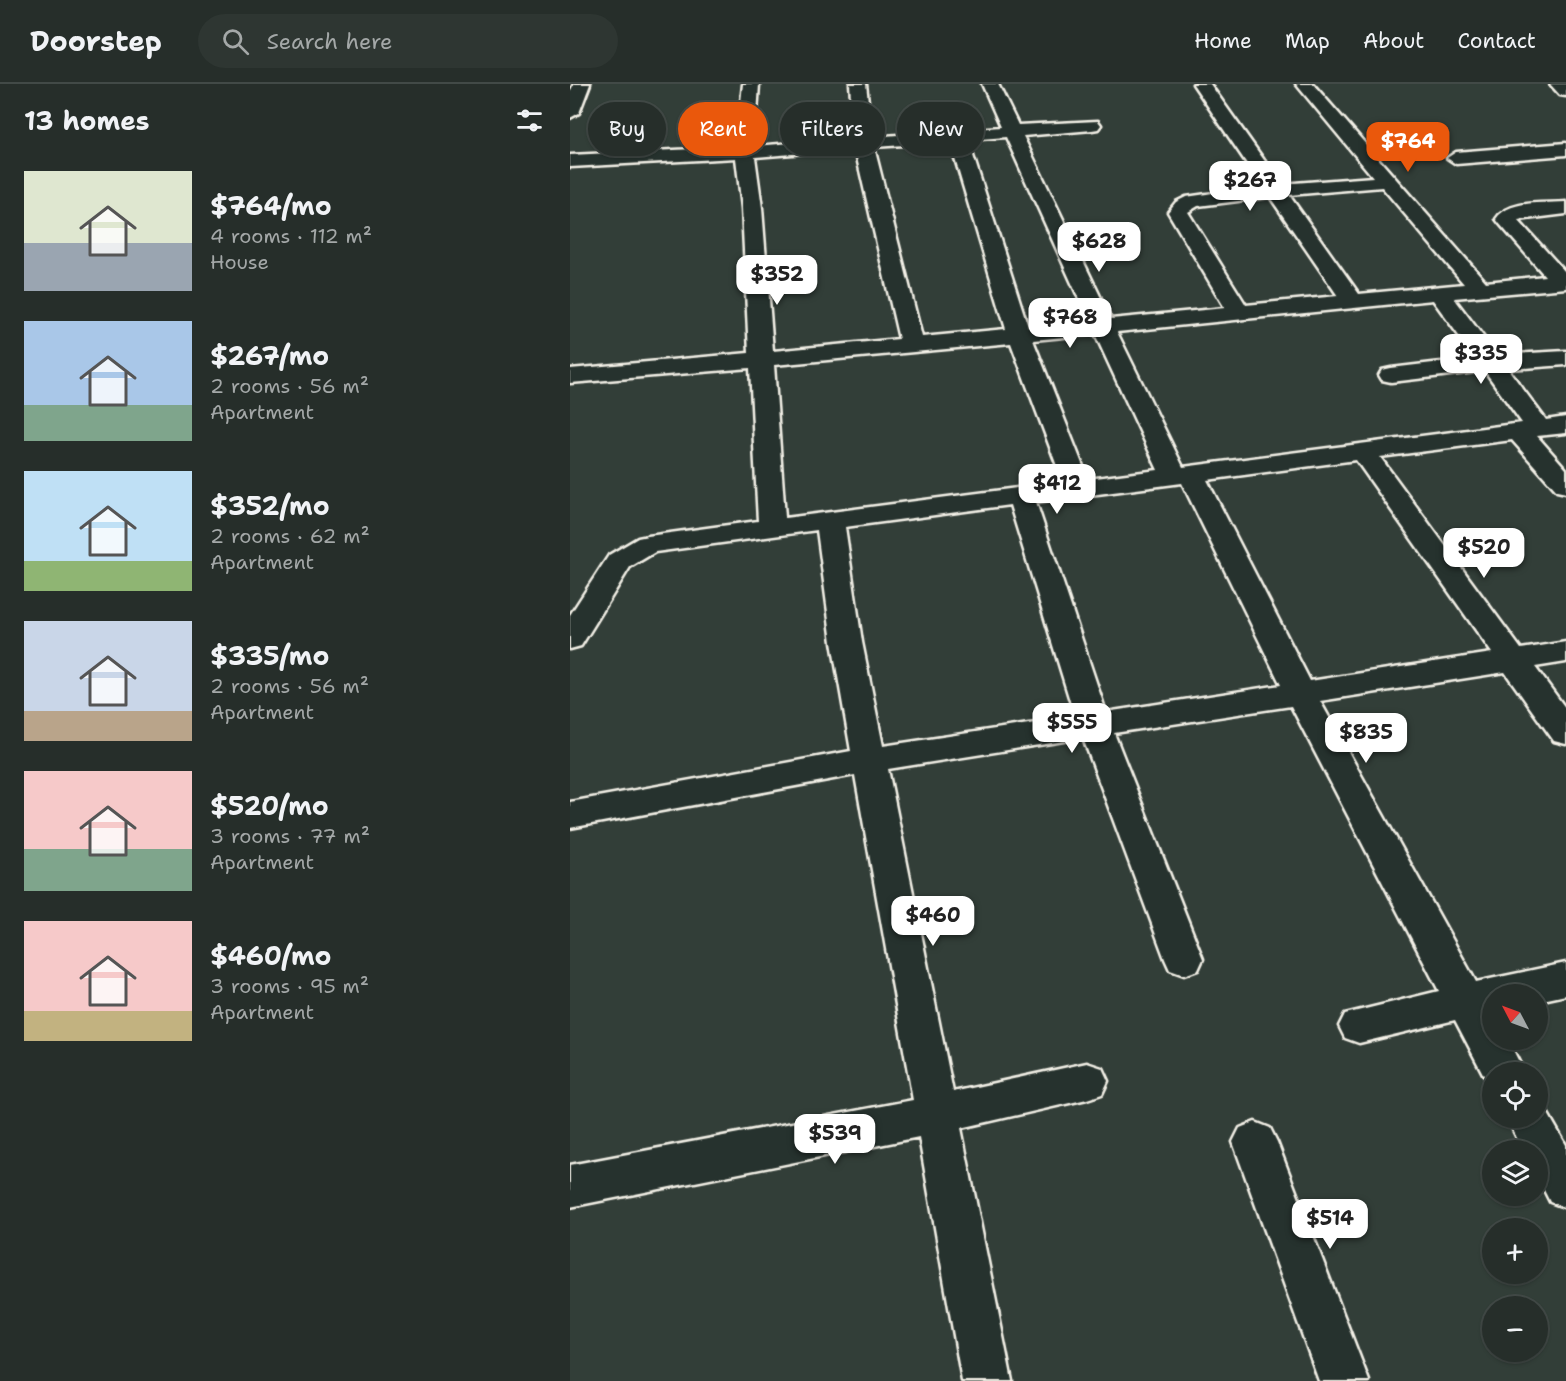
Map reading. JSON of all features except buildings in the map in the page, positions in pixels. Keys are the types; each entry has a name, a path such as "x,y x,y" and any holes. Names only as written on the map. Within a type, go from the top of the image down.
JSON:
{"street":[{"path":"570,113 582,84"},
{"path":"749,102 751,84"},
{"path":"858,84 860,102"},
{"path":"990,84 1100,325 1300,694 1482,992"},
{"path":"1201,84 1278,190 1352,300"},
{"path":"1304,84 1390,181 1480,289"},
{"path":"1558,84 1566,91"},
{"path":"984,133 1092,125"},
{"path":"1456,158 1566,150"},
{"path":"570,161 678,155"},
{"path":"746,156 752,208 772,528"},
{"path":"866,156 912,345"},
{"path":"964,156 1019,334 1079,489"},
{"path":"1238,311 1178,212 1183,206 1192,201 1278,190 1390,181"},
{"path":"1564,281 1506,219 1516,212 1566,208"},
{"path":"570,376 760,360 1238,311 1564,281"},
{"path":"1439,292 1541,428 1566,485"},
{"path":"1391,375 1491,363 1566,358"},
{"path":"570,639 619,561 648,544 1364,453 1541,428"},
{"path":"1364,453 1566,734"},
{"path":"1021,497 1094,725 1184,959"},
{"path":"830,520 847,642 987,1381"},
{"path":"570,815 869,760 1515,662 1566,652"},
{"path":"1544,984 1566,979"},
{"path":"1359,1026 1482,998"},
{"path":"570,1186 936,1114 1087,1081"},
{"path":"1534,1128 1566,1187"},
{"path":"1255,1142 1344,1381"}]}
